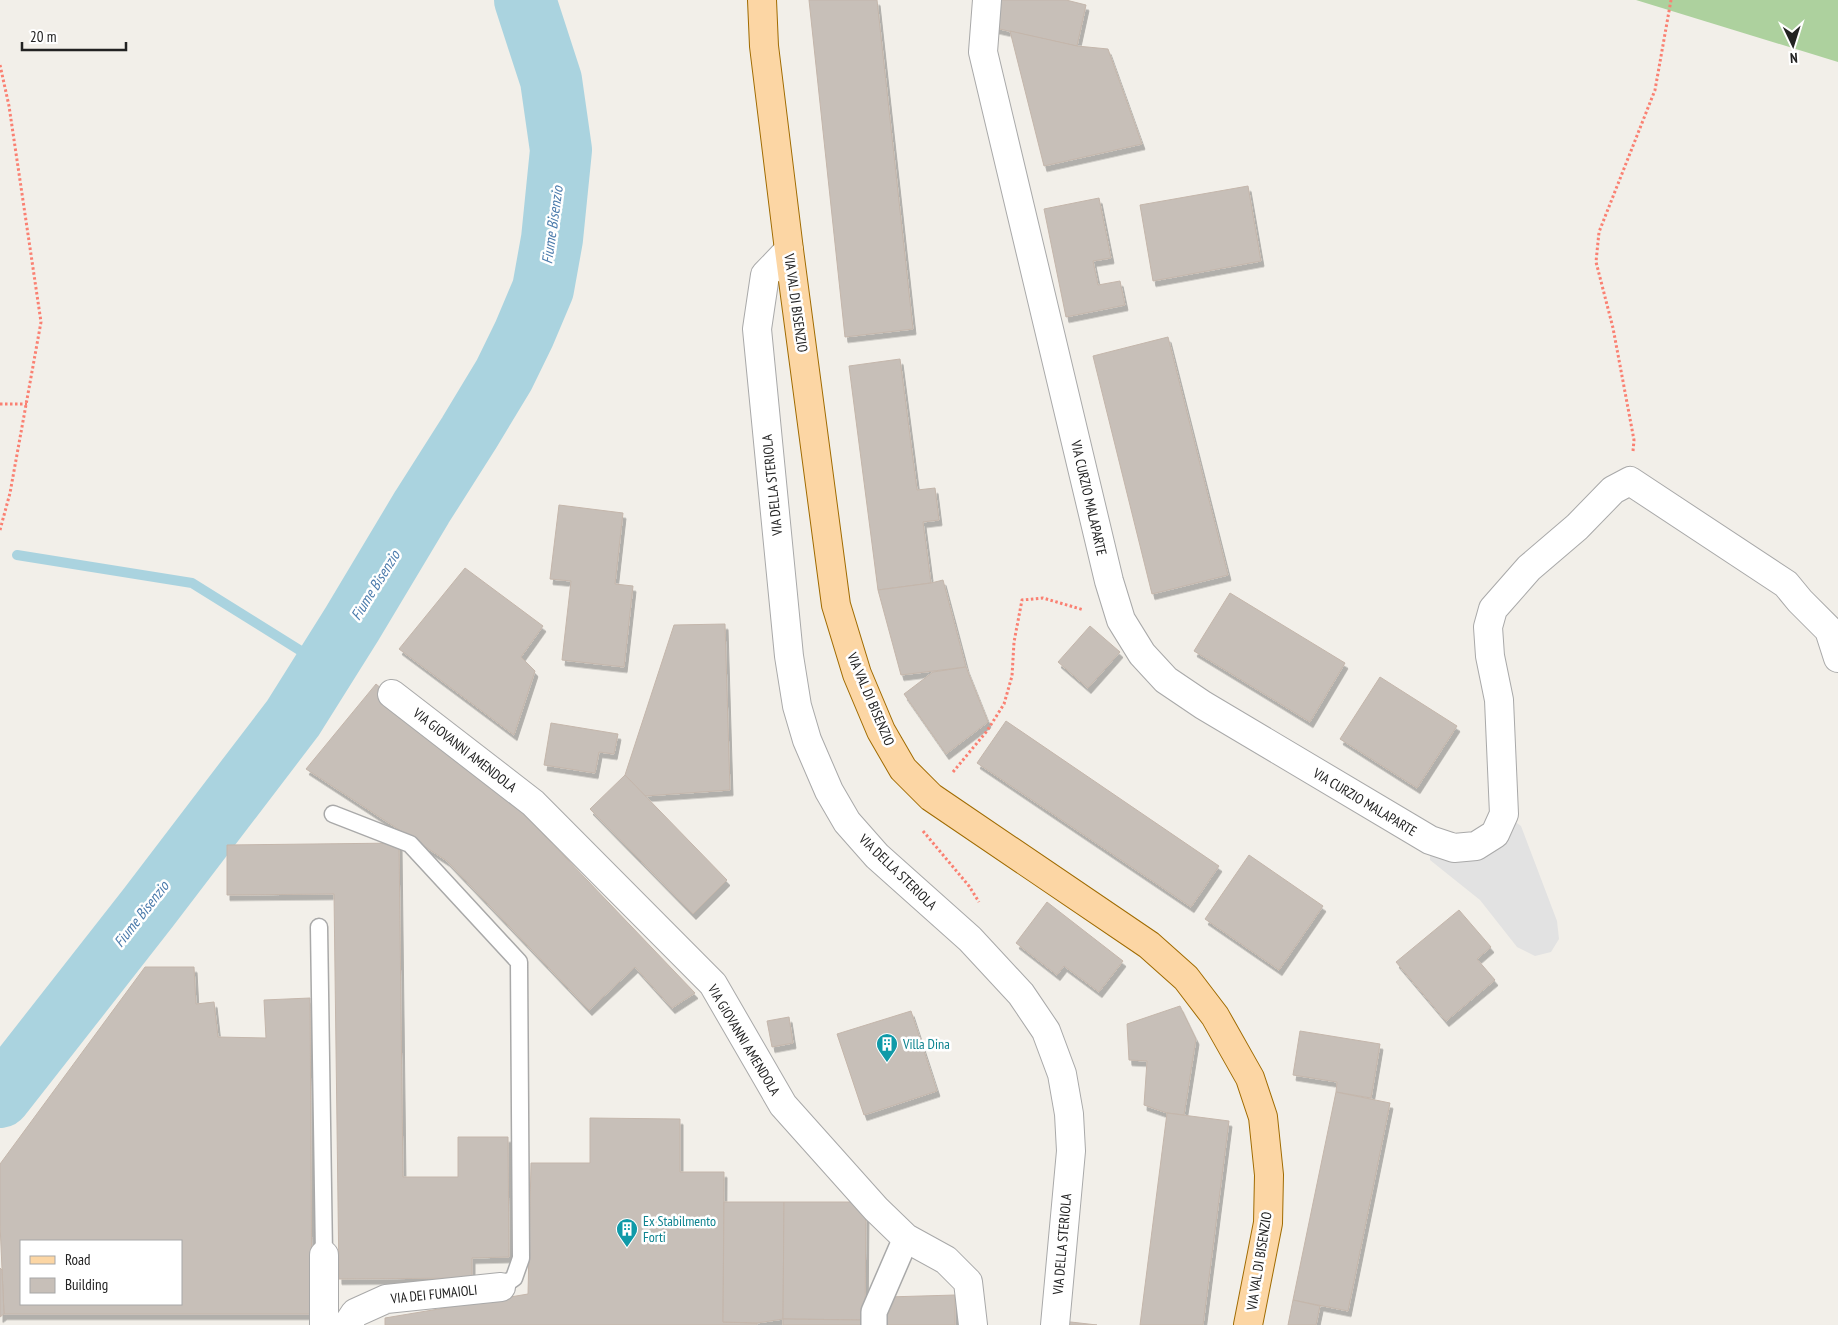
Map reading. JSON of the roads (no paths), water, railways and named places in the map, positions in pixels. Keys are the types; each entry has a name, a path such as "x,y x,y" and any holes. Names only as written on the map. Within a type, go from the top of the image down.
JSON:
{"main road":[{"name":"VIA VAL DI BISENZIO","path":"762,0 764,46 836,605 857,674 881,731 902,769 931,797 1149,945 1186,978 1215,1016 1250,1078 1263,1117 1269,1175 1268,1223 1248,1325"}],"street":[{"name":"VIA CURZIO MALAPARTE","path":"987,0 983,52 1109,581 1121,620 1142,654 1166,680 1203,705 1430,840 1454,848 1476,846 1495,834 1504,814 1499,700 1490,656 1488,627 1494,610 1529,568 1577,527 1613,490 1630,481 1786,584"},
{"name":"VIA DELLA STERIOLA","path":"789,250 765,275 757,329 789,656 797,706 807,740 829,790 847,822 877,856 970,939 1020,994 1046,1031 1062,1074 1069,1114 1070,1151 1054,1325"},
{"path":"1786,584 1838,615"},
{"path":"1786,584 1829,630 1838,658"},
{"name":"VIA GIOVANNI AMENDOLA","path":"392,694 533,802 713,984 783,1105 876,1209 906,1238 946,1260 968,1282 973,1325"},
{"path":"874,1325 874,1312 906,1238"},
{"path":"324,1255 324,1325"},
{"name":"VIA DEI FUMAIOLI","path":"347,1325 355,1313 386,1299 501,1287"}],"lane":[{"path":"333,814 410,844 519,962 521,1258 514,1278 501,1287"},
{"path":"319,926 324,1255"}],"waterway":[{"name":"Fiume Bisenzio","path":"0,1097 293,718 504,375 524,334 543,289 552,239 561,150 551,80 525,0"},
{"path":"17,555 192,583 325,666"}],"place":[{"name":"Villa Dina","path":"887,1063"},
{"name":"Ex Stabilmento Forti","path":"627,1248"}]}
